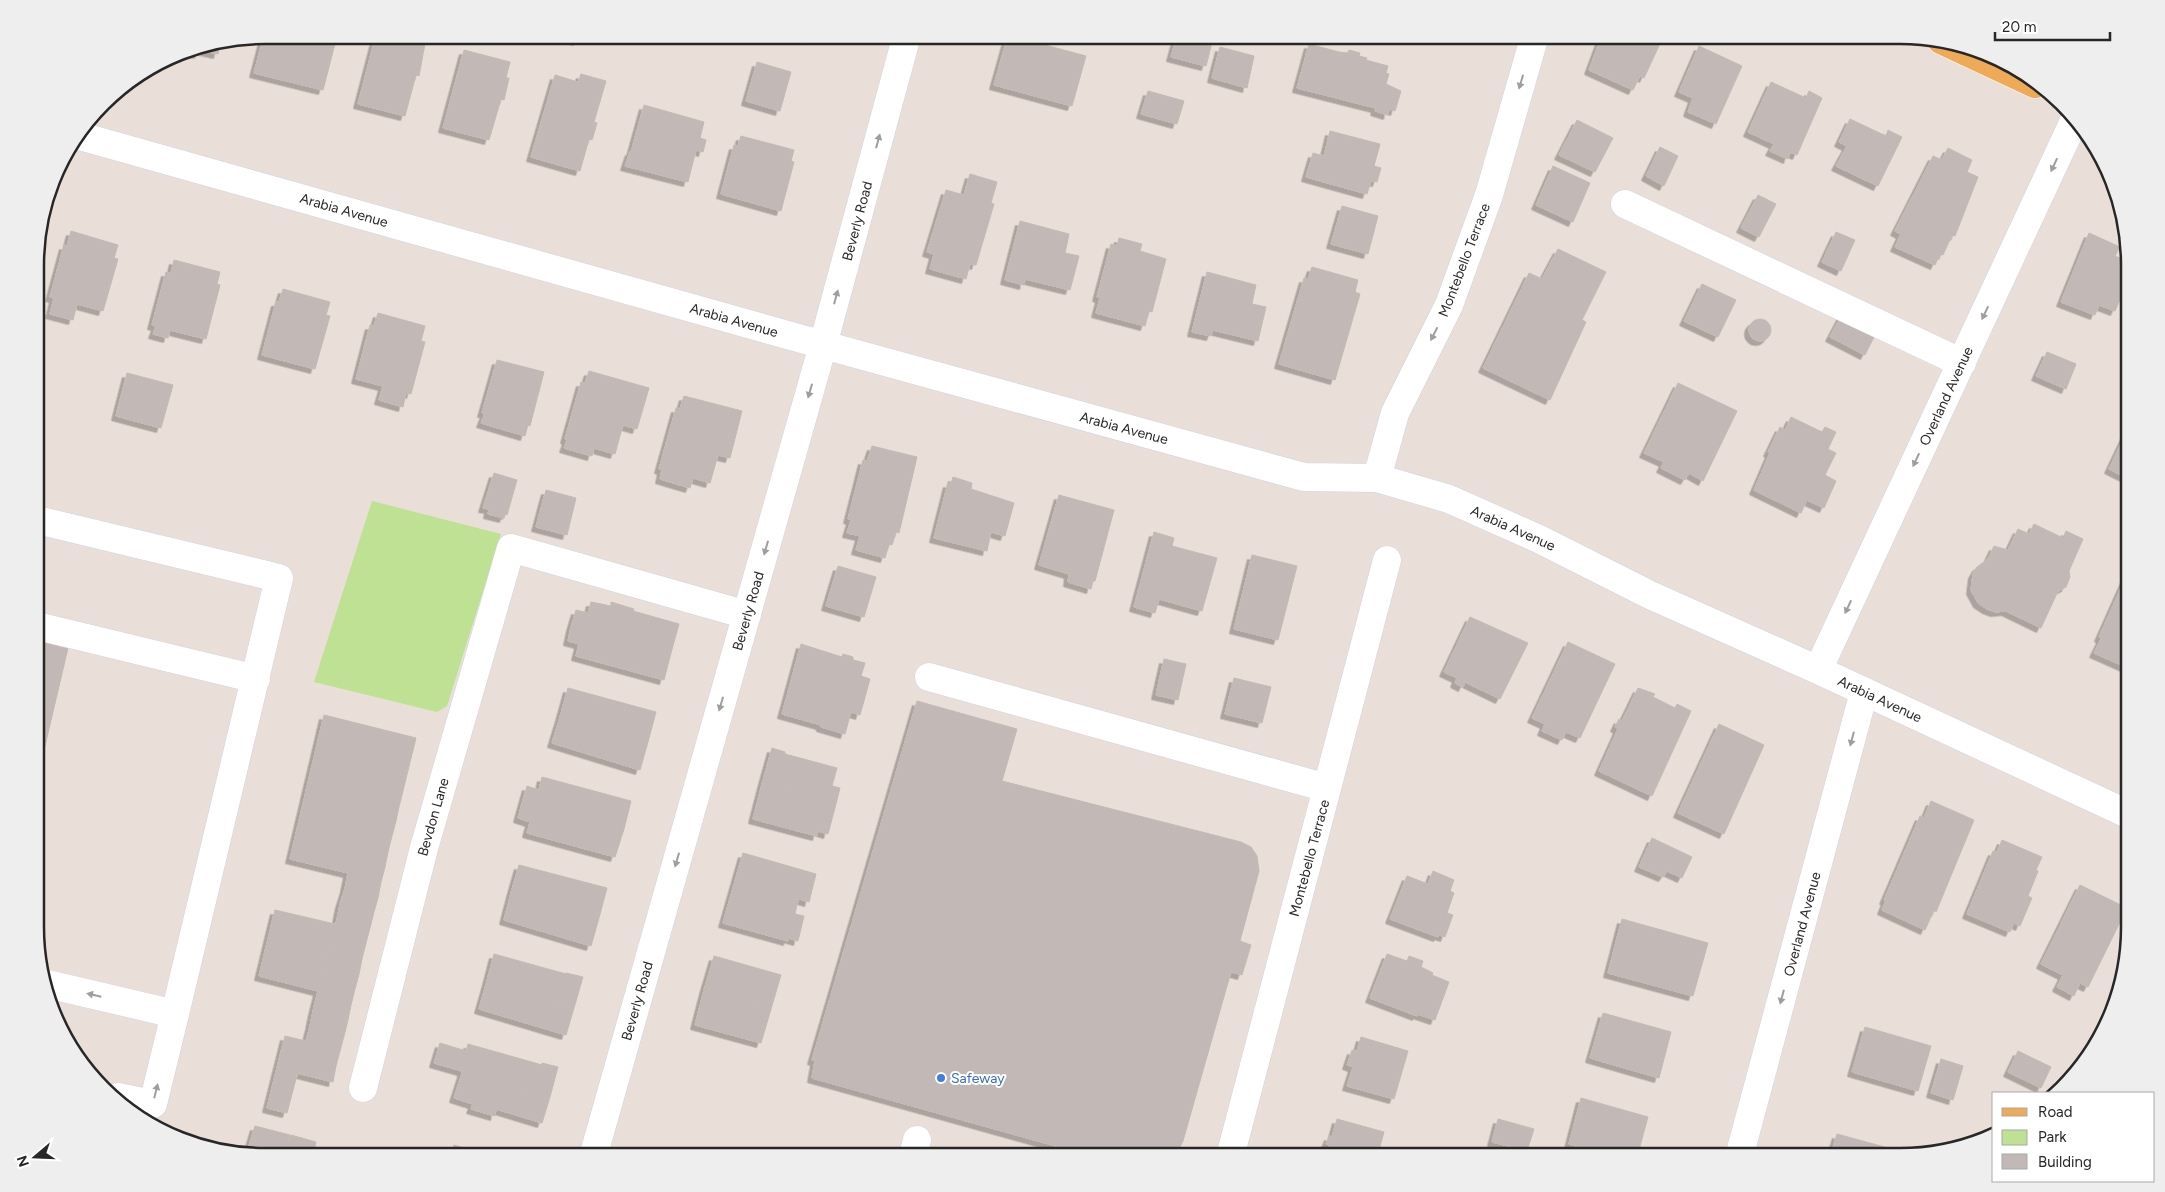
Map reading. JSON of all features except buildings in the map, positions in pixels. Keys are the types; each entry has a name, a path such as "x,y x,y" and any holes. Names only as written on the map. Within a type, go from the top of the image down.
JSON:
{"street":[{"name":"Beverly Road","path":"596,1148 823,345 905,44"},
{"name":"Montebello Terrace","path":"1377,478 1395,413 1449,305 1489,195 1532,44"},
{"name":"Overland Avenue","path":"1818,670 2072,126"},
{"name":"Arabia Avenue","path":"84,137 823,345 1304,477 1377,478 1449,499 1539,538 1650,595 1818,670 2121,811"},
{"path":"1625,204 1962,363"},
{"path":"44,522 279,578 153,1104 125,1098"},
{"name":"Bevdon Lane","path":"363,1088 427,839 512,548 747,615"},
{"name":"Montebello Terrace","path":"1232,1148 1387,560"},
{"path":"44,628 256,679"},
{"path":"929,677 1327,788"},
{"name":"Overland Avenue","path":"1742,1148 1864,692"},
{"path":"51,985 175,1014"}],"green space":[{"path":"372,501 501,534 447,706 437,712 314,682"}],"place":[{"name":"Safeway","path":"941,1078"}]}
